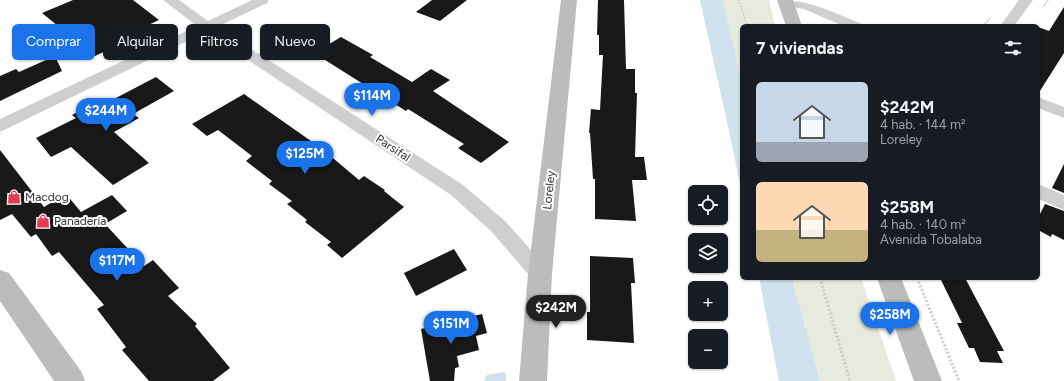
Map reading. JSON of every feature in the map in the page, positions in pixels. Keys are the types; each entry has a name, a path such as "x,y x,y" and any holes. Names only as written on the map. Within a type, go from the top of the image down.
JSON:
{"street":[{"name":"Parsifal","path":"170,0 204,24"},
{"path":"214,24 262,0"},
{"name":"Loreley","path":"533,381 540,274 569,0"},
{"path":"1008,24 1026,0"},
{"path":"785,1 793,24"},
{"path":"785,1 807,6 850,24"},
{"path":"0,126 186,37"},
{"name":"Parsifal","path":"252,56 457,190 498,226 540,274"},
{"path":"1040,103 1064,113"},
{"path":"1040,191 1064,203"},
{"path":"890,280 928,381"},
{"path":"0,281 71,381"}],"path":[{"path":"739,0 746,24"},
{"path":"821,280 850,381"},
{"path":"917,280 959,381"}],"shaded area":[{"path":"723,0 769,0 775,24 740,24 740,75"},
{"path":"793,280 862,280 896,381 820,381"}],"water":[{"path":"700,0 723,0 740,75 740,184"},
{"path":"759,280 793,280 820,381 779,381"},
{"path":"504,372 506,375 506,381 484,381 487,375"}],"building":[{"path":"73,0 133,0 159,20 151,24 103,24 103,52 95,56 95,24 56,24 42,13"},
{"path":"432,0 467,0 440,21 416,12"},
{"path":"598,0 624,0 626,69 635,69 635,93 637,93 635,157 644,157 647,180 632,180 636,221 595,219 595,179 593,179 589,133 591,109 600,110 603,55 599,55 599,35 597,35"},
{"path":"1064,7 1064,53 1040,91 1040,28 1049,31"},
{"path":"341,37 373,55 370,57 412,82 431,69 450,80 433,91 509,142 481,163 458,148 464,144 408,109 406,111 325,60 330,60 330,44"},
{"path":"46,60 57,60 62,71 0,101 0,76 16,69 19,72"},
{"path":"156,77 174,91 133,114 139,118 114,132 149,163 113,185 71,147 51,157 36,138 76,118 72,115 89,106 93,110"},
{"path":"244,94 321,148 359,180 364,176 385,190 384,191 404,207 342,258 327,245 331,242 305,222 307,220 287,204 292,201 269,184 272,181 246,161 252,156 218,130 207,136 192,124"},
{"path":"0,150 44,207 66,194 81,212 112,195 127,211 105,224 144,266 153,260 179,288 168,296 197,324 195,326 230,368 213,381 149,381 122,350 126,347 97,309 104,305 59,252 52,256 36,234 31,237 12,214 0,220"},
{"path":"1064,164 1064,193 1052,188"},
{"path":"1045,204 1064,211 1064,240 1052,234 1051,237 1040,231 1040,214"},
{"path":"454,249 467,270 416,296 404,273"},
{"path":"590,256 633,258 635,283 631,283 634,343 587,340 587,312 590,312"},
{"path":"941,280 966,280 1004,351 997,351 1003,363 980,362 974,348 969,348 957,323 962,323"},
{"path":"482,314 487,333 476,336 479,350 457,356 459,367 455,368 454,381 430,381 421,329"}],"place":[{"name":"Macdog","path":"14,197"},
{"name":"Panadería","path":"43,221"}]}
